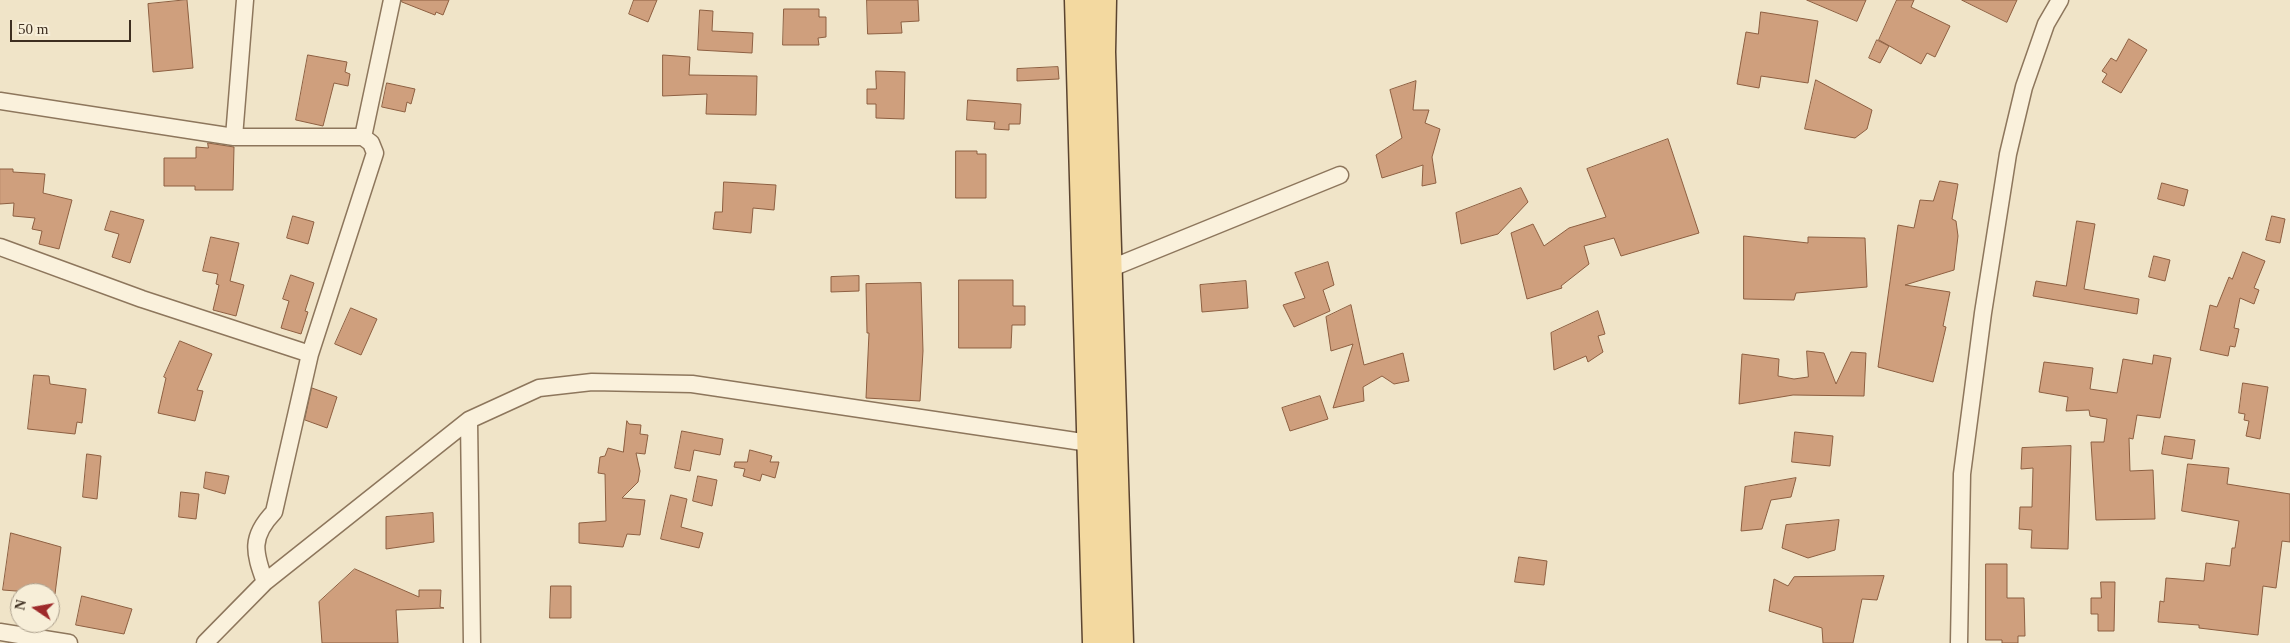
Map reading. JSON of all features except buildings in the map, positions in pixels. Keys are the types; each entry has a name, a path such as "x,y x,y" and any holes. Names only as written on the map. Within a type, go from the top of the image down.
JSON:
{"main road":[{"path":"1078,0 1120,643"},
{"path":"1096,643 1089,443 1097,270 1103,0"}],"street":[{"path":"234,137 245,0"},
{"path":"363,137 392,0"},
{"path":"1959,643 1962,474 1983,313 2008,154 2022,97 2046,24 2060,0"},
{"path":"0,101 234,137 363,137 371,143 375,153 310,354 274,512 263,524 256,539 256,559 265,582"},
{"path":"1097,270 1340,175"},
{"path":"0,247 142,299 310,354"},
{"path":"205,643 265,582 468,420 539,388 592,382 692,384 1089,443"},
{"path":"468,420 472,643"},
{"path":"0,632 69,643"}]}
